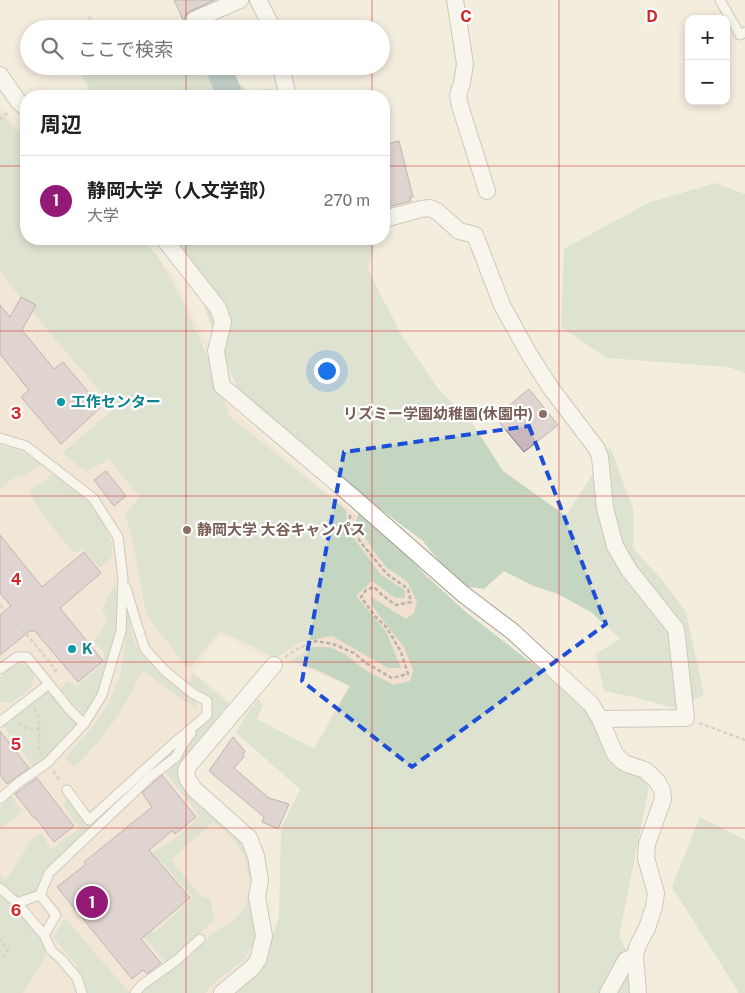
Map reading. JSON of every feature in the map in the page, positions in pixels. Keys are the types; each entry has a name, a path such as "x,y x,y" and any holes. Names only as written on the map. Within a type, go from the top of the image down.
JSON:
{"street":[{"path":"200,18 240,0"},
{"path":"258,0 268,20"},
{"path":"455,0 464,64 462,83 458,95 487,191"},
{"path":"0,75 20,103"},
{"path":"283,75 286,90"},
{"path":"390,217 421,208 430,208 438,212 459,231 475,235 502,305 550,387 597,449 600,457 605,508 615,546 629,570 676,629 686,718 600,719"},
{"path":"169,245 218,308 223,322 216,351 222,386 353,497 463,594 512,631 591,704 600,719 615,754 627,764 644,770 657,781 662,790 662,798 647,844 646,858 656,893 654,907 635,956 638,993"},
{"path":"222,993 252,968 258,960 264,936 257,897 260,880 256,856 249,838 194,789 187,778 186,770 274,665"},
{"path":"608,993 626,960 635,956"}],"lane":[{"path":"720,0 740,35 745,32"},
{"path":"0,438 26,446 93,498 118,537 123,579 121,631 102,695 84,724 47,762 0,799"},
{"path":"67,790 89,820 172,744 207,715 207,701 192,693 164,670 145,649 123,579"},
{"path":"0,669 17,657 27,657 69,709 84,724"},
{"path":"0,710 6,718 28,701 47,681"},
{"path":"17,903 40,895 49,873 150,777 176,758 183,744 199,722"},
{"path":"0,888 17,903 44,934 51,950 77,978 82,993"},
{"path":"40,895 56,915 44,934"},
{"path":"135,993 142,985 177,960 200,939"}],"path":[{"path":"0,120 8,111"},
{"path":"274,665 297,649 316,641 333,644 354,653 366,663 392,678 408,674 397,644 387,628 361,597 366,590 374,586 396,605 411,602 408,588 387,574 350,526 350,508 353,497"},
{"path":"0,605 56,670 47,681"},
{"path":"28,701 38,717 41,756 67,790"},
{"path":"6,718 31,730 38,729"},
{"path":"686,718 745,740"},
{"path":"0,938 8,950 0,959"}],"highlighted area":[{"path":"529,426 606,624 412,767 302,681 344,452"}],"shaded area":[{"name":"静岡大学 大谷キャンパス","path":"0,106 20,127 20,245 148,245 174,276 210,349 237,413 289,461 407,556 461,609 377,775 319,739 349,686 309,669 270,660 220,635 193,671 234,705 180,765 247,849 254,913 254,952 239,973 214,993 0,993"}],"green space":[{"path":"89,15 94,20 87,20"},
{"path":"82,75 201,75 234,80 247,90 90,90"},
{"path":"0,112 20,134 20,245 147,245 157,255 185,305 219,385 230,417 346,510 347,529 381,575 405,590 405,598 395,598 372,581 356,596 386,631 401,668 388,668 332,636 299,643 276,658 220,631 190,667 185,665 146,614 133,542 125,514 140,497 109,459 86,472 62,453 115,408 47,330 0,272"},
{"path":"715,183 745,194 745,373 729,367 606,358 561,328 564,249 648,203"},
{"path":"170,245 374,245 368,270 402,336 440,391 470,420 503,471 566,516 610,446 633,509 633,548 663,581 686,612 704,695 673,708 639,698 604,691 596,654 620,639 591,612 558,594 534,586 504,571 484,589 458,585 423,541 336,476 241,396 218,344 201,298"},
{"path":"0,445 19,451 43,463 24,476 13,478 0,490"},
{"path":"53,473 78,492 94,508 106,529 112,544 112,557 100,568 83,549 74,553 59,536 33,499 30,490"},
{"path":"359,511 401,548 425,575 466,612 578,699 649,788 619,936 647,993 231,993 260,972 279,917 281,828 300,789 236,733 246,715 258,699 263,705 257,719 314,749 350,686 318,670 290,661 313,647 329,647 345,654 365,670 394,685 410,681 413,670 404,647 372,605 371,597 406,619 414,613 417,602 407,581 387,568 375,553 356,522"},
{"path":"116,582 118,620 112,646 100,686 89,708 82,714 60,689 68,681 76,687 101,665 105,654 93,641 103,629 108,619 102,609"},
{"path":"127,612 135,643 140,652 161,675 196,699 197,709 142,670 129,698 113,722 95,746 74,768 65,758 92,728 109,702 120,676"},
{"path":"19,664 30,668 34,677 31,686 24,694 11,703 0,702 0,677"},
{"path":"193,673 232,706 180,765 181,780 241,840 253,861 256,939 246,957 216,981 205,993 88,993 76,965 53,937 65,918 128,991 148,987 192,955 213,933 236,918 245,906 251,885 244,855 223,829 213,822 171,860 201,896 211,899 214,921 187,943 172,959 164,961 127,917 119,893 154,933 193,898 160,860 148,870 141,860 177,837 200,816 166,773 178,760 190,740 208,718 214,714 211,698 188,683"},
{"path":"48,688 78,723 34,768 2,724"},
{"path":"188,734 176,752 47,869 43,877 43,886 34,895 18,899 0,884 0,875 6,880 33,838 42,833 51,850 62,840 80,829 62,804 69,798 89,822"},
{"path":"11,796 21,811 14,819 0,828 0,808"},
{"path":"700,817 745,840 745,993 738,993 672,887"},
{"path":"0,893 41,936 46,946 45,958 23,993 0,993"}],"building":[{"path":"174,0 215,0 190,11 183,20"},
{"path":"399,141 413,197 410,197 411,201 390,206 390,143"},
{"path":"21,297 36,305 22,330 54,369 63,362 101,407 61,444 21,397 29,390 0,354 0,305 10,317"},
{"path":"529,389 558,425 524,452 495,417"},
{"path":"106,471 126,496 114,506 94,480"},
{"path":"0,535 42,587 84,552 101,573 60,608 103,661 78,682 34,630 32,632 31,630 0,655 0,615 11,606 0,593"},
{"path":"0,731 29,768 7,784 0,775"},
{"path":"233,737 245,751 244,757 234,768 269,798 289,804 278,829 262,822 264,817 209,771"},
{"path":"162,775 196,817 175,834 172,831 149,850 190,898 141,939 161,963 147,974 143,970 132,979 57,887 86,864 84,862 152,807 142,793"},
{"path":"37,778 74,826 54,842 15,794"}],"waterway":[{"path":"193,0 201,20"},
{"path":"222,75 228,90"}],"place":[{"name":"工作センター","path":"61,402"},
{"name":"リズミー学園幼稚園(休園中)","path":"543,414"},
{"name":"静岡大学 大谷キャンパス","path":"187,530"},
{"name":"K","path":"72,649"},
{"name":"静岡大学（人文学部）","path":"92,902"}]}
